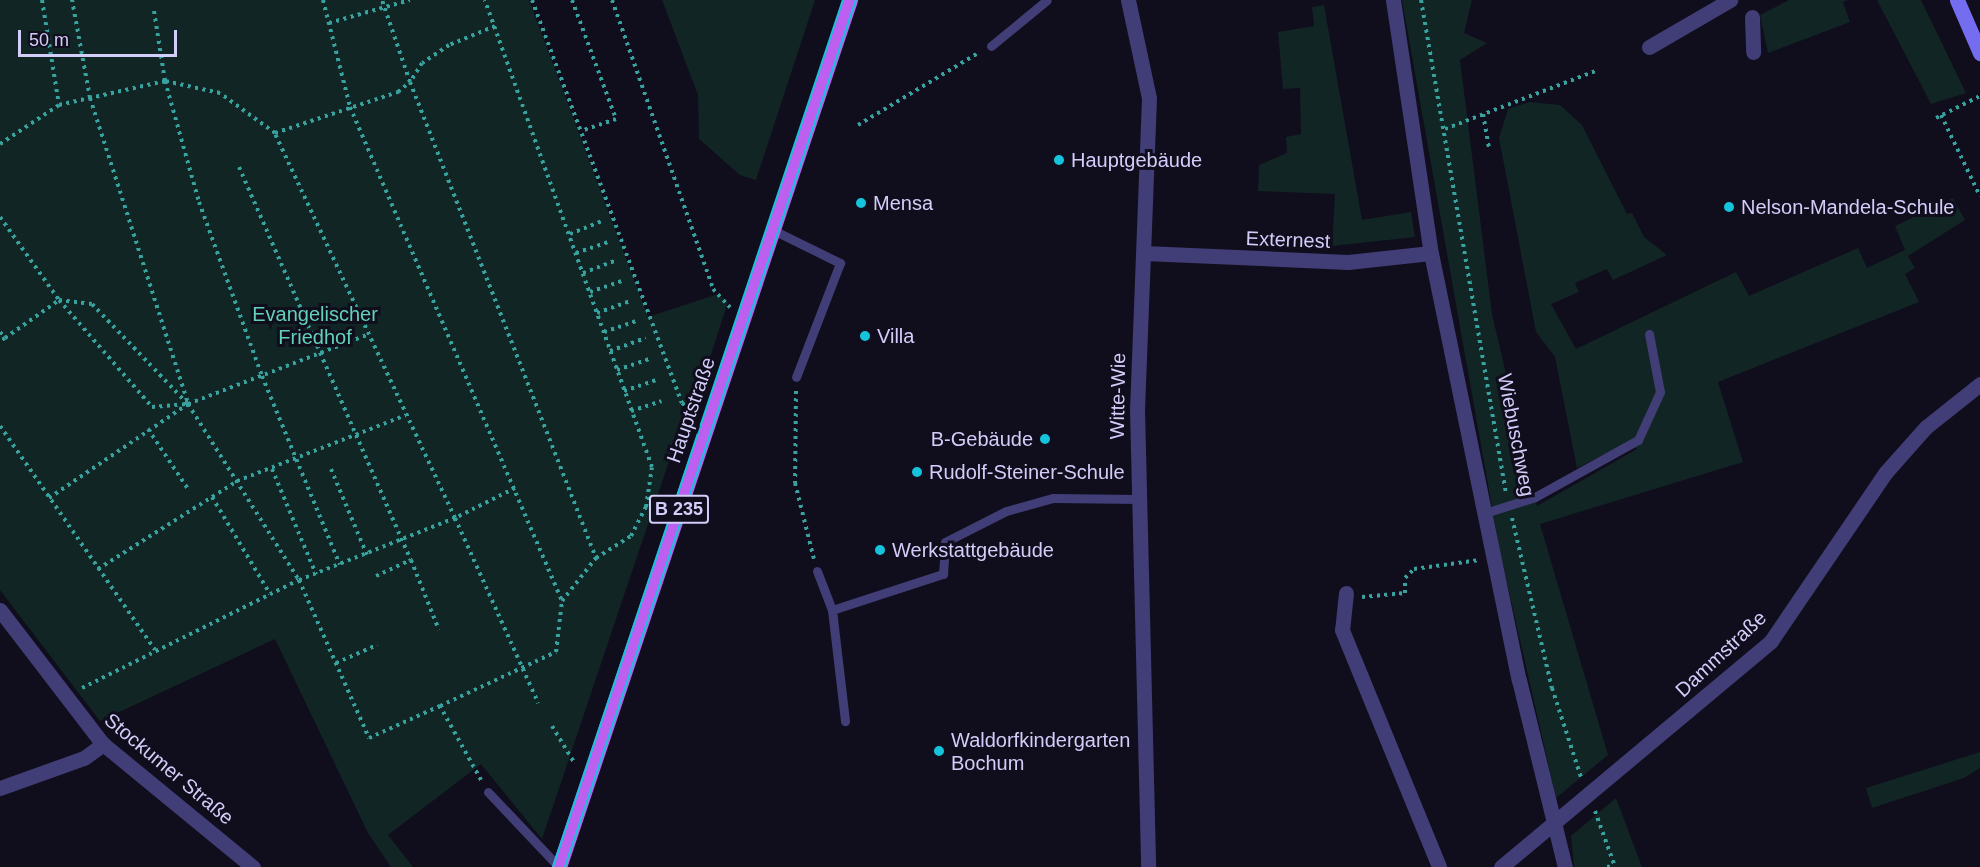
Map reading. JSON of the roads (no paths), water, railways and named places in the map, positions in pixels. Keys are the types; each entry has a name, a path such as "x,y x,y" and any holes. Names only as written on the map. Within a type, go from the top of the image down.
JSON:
{"main road":[{"name":"Hauptstraße","path":"559,867 850,0"}],"street":[{"name":"Witte-Wie","path":"1128,0 1149,98 1138,499 1149,867"},
{"path":"1393,0 1431,253 1552,826 1565,867"},
{"path":"1649,47 1730,0"},
{"path":"1957,0 1980,53"},
{"path":"1752,17 1753,52"},
{"name":"Externest","path":"1143,254 1348,262 1431,253"},
{"name":"Dammstraße","path":"1501,867 1589,797 1771,641 1886,472 1926,427 1980,384"},
{"path":"1346,593 1342,630 1439,867"},
{"name":"Stockumer Straße","path":"0,610 62,698 103,744 253,867"},
{"path":"0,788 84,758 103,744"}],"lane":[{"path":"991,46 1047,0"},
{"path":"773,230 840,263 796,377"},
{"path":"1485,513 1535,497 1638,440 1660,392 1649,334"},
{"path":"831,610 943,574 945,542 1006,511 1053,498 1138,499"},
{"path":"817,571 831,610 845,721"},
{"path":"488,792 559,867"}],"tram line":[{"path":"553,867 843,0"},
{"path":"565,867 856,0"}],"place":[{"name":"Hauptgebäude","path":"1059,160"},
{"name":"Mensa","path":"861,203"},
{"name":"Nelson-Mandela-Schule","path":"1729,207"},
{"name":"Villa","path":"865,336"},
{"name":"B-Gebäude","path":"1045,439"},
{"name":"Rudolf-Steiner-Schule","path":"917,472"},
{"name":"Werkstattgebäude","path":"880,550"},
{"name":"Waldorfkindergarten Bochum","path":"939,751"}],"park label":[{"name":"Evangelischer Friedhof","path":"315,326"}]}
